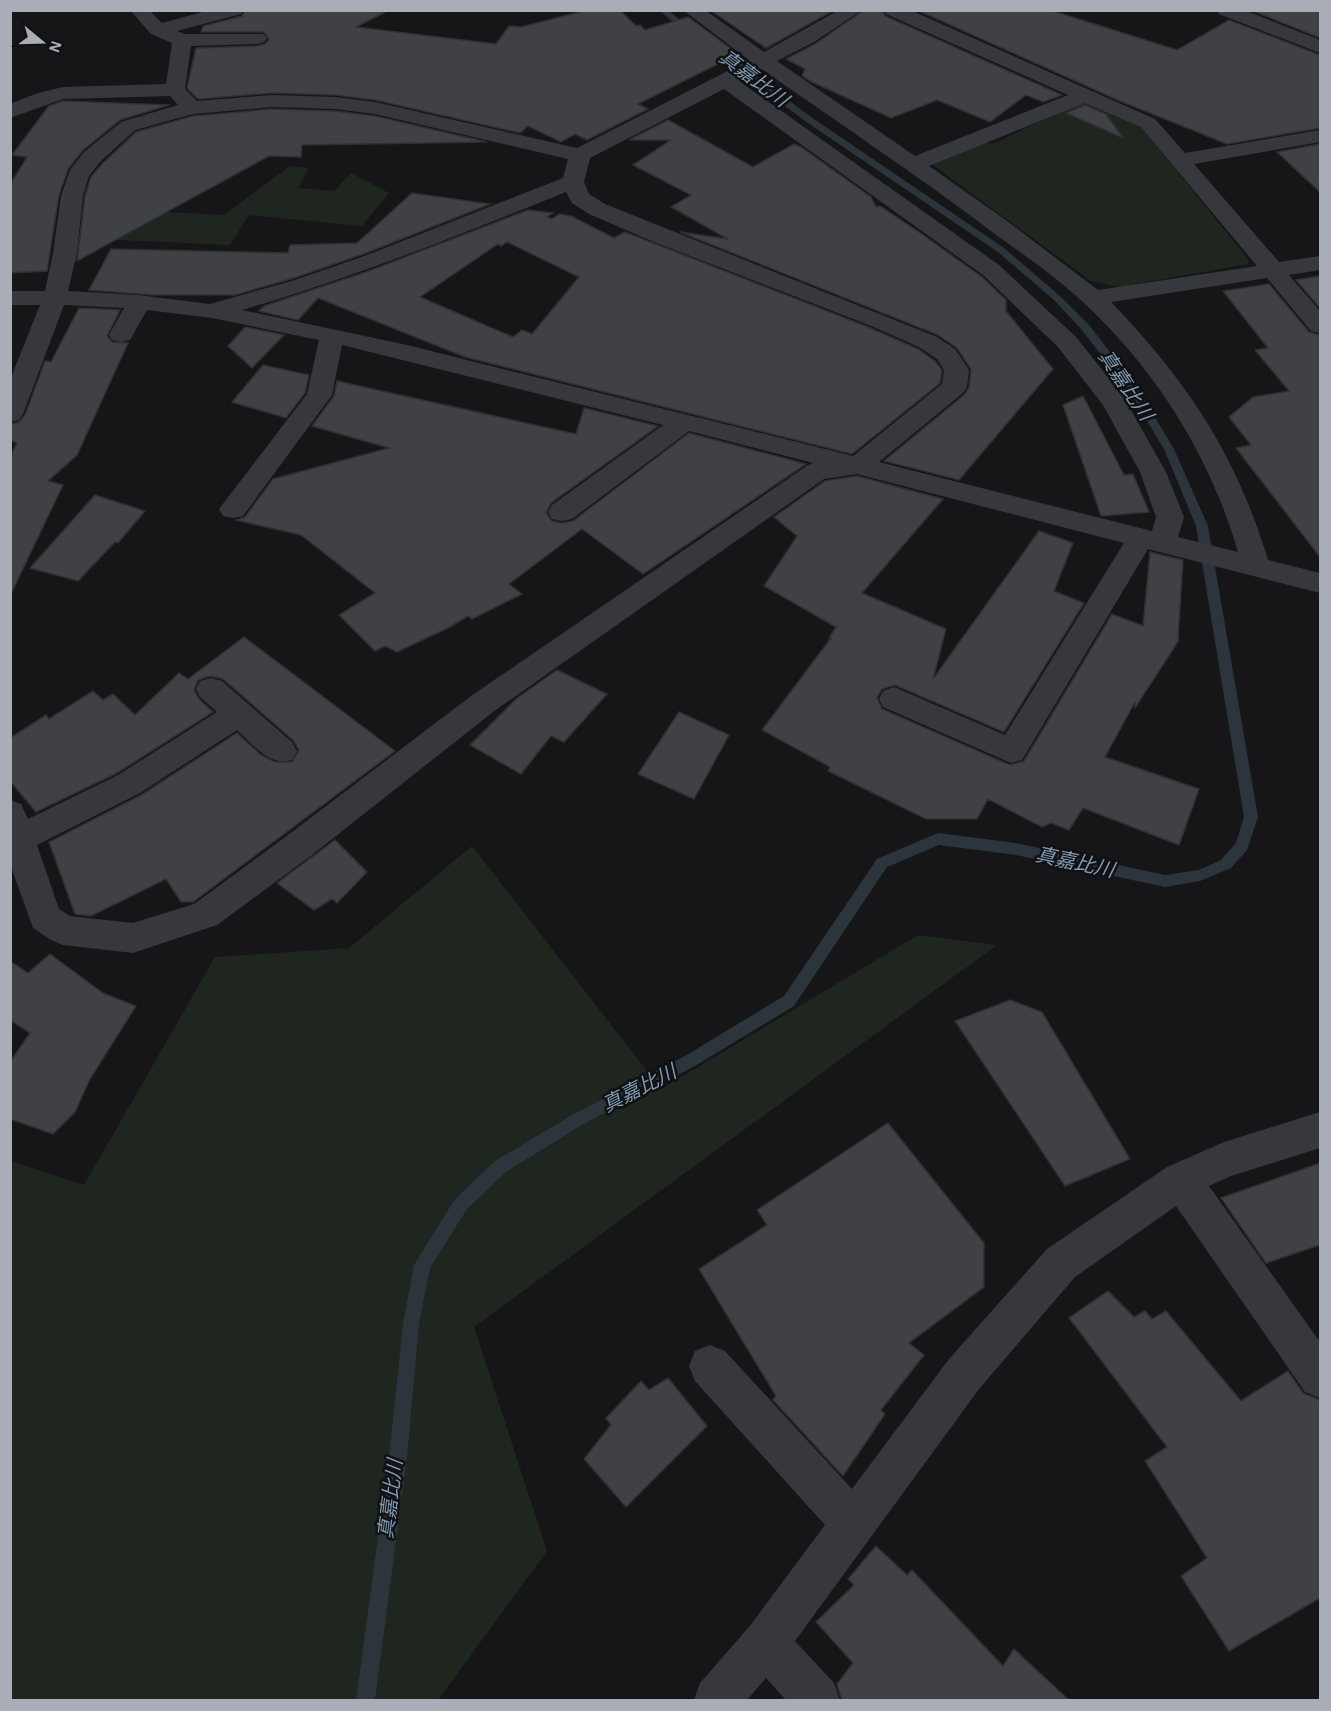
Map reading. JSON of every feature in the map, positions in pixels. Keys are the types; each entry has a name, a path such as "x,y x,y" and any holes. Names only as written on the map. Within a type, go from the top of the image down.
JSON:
{"street":[{"path":"139,10 143,18 158,30 182,40 257,38"},
{"path":"158,30 234,10"},
{"path":"692,10 757,64 913,165 1055,267 1093,298 1159,371 1189,413 1231,489 1244,563"},
{"path":"10,414 19,365 55,298 65,253 72,196 78,175 92,157 128,126 192,108 272,101 334,103 375,108 580,156 757,64 853,10"},
{"path":"892,10 1148,123 1320,327"},
{"path":"1226,10 1320,47"},
{"path":"175,90 182,40"},
{"path":"728,79 984,264 1059,334 1114,402 1153,472 1170,517 1160,542 1011,751 894,699"},
{"path":"10,112 45,97 63,93 175,90 192,108"},
{"path":"913,165 1086,95"},
{"path":"1181,160 1320,136"},
{"path":"239,714 129,784 15,826 45,918 63,930 133,938 205,915 300,845 482,704 817,471 859,465 954,387 957,370 946,354 928,342 597,209 580,198 573,182 580,156"},
{"path":"210,311 303,285 375,261 573,182"},
{"path":"1093,298 1320,263"},
{"path":"10,298 138,303 210,311 332,337 428,358 859,465 1320,583"},
{"path":"121,335 138,303"},
{"path":"233,509 320,395 332,337"},
{"path":"562,512 684,422"},
{"path":"211,689 281,751"},
{"path":"717,1701 765,1643 964,1374 1061,1263 1181,1180 1224,1160 1320,1131"},
{"path":"1181,1180 1320,1377"},
{"path":"710,1366 854,1524"},
{"path":"765,1643 817,1701"}],"shaded area":[{"path":"1084,100 1139,124 1248,259 1248,264 1119,287 1091,281 930,163 984,142 993,144"},
{"path":"290,166 308,168 299,188 334,191 351,173 389,193 362,226 249,215 230,245 96,239 112,209 224,215"},
{"path":"472,846 661,1089 918,935 997,945 474,1327 547,1551 438,1700 11,1700 11,1161 84,1185 215,957 349,948"}],"building":[{"path":"245,10 389,10 356,27 496,44 509,26 521,27 587,10 620,10 636,26 640,25 645,30 688,17 738,54 638,104 648,109 587,140 575,134 561,142 528,126 520,133 375,100 335,95 272,93 198,99 187,88 196,48 257,46 265,44 269,39 264,32 201,32 203,26 242,16"},
{"path":"710,10 834,10 766,48"},
{"path":"864,10 882,10 885,16 1062,95 1043,102 1026,95 990,122 937,100 891,118 812,82 802,76 805,69 786,59 815,44"},
{"path":"917,10 1050,10 1177,50 1229,20 1320,55 1320,128 1227,144 1120,101"},
{"path":"1251,10 1320,10 1320,38"},
{"path":"63,101 169,105 120,120 82,151 68,169 59,195 47,271 10,273 10,185 27,157 12,155 49,106"},
{"path":"1085,105 1106,114 1123,138 1066,113"},
{"path":"272,109 335,111 375,116 487,142 302,145 301,157 269,156 77,261 85,196 91,177 136,132 193,116"},
{"path":"668,120 753,167 794,144 801,147 871,197 876,207 880,206 982,277 1006,300 1006,311 1053,369 959,480 884,461 964,395 969,388 971,369 957,348 938,335 680,232 728,239 671,207 691,195 633,165 671,140 629,140"},
{"path":"1320,144 1320,192 1277,152"},
{"path":"412,193 490,204 366,253 294,278 235,295 154,295 89,290 111,249 288,253 290,245 357,243"},
{"path":"528,210 553,213 547,217 552,219 559,214 571,216 614,238 625,232 868,327 918,349 935,361 942,370 940,383 852,454 465,357 318,298 298,320 259,311 264,306 366,272","holes":["507,242 579,277 532,334 522,330 513,337 420,297 498,244 501,246"]},
{"path":"1320,276 1320,308 1296,280"},
{"path":"1269,284 1309,332 1320,335 1320,557 1236,448 1251,445 1229,417 1253,397 1289,391 1255,350 1268,348 1223,291"},
{"path":"79,308 120,310 107,336 112,342 128,343 77,455 48,481 63,485 10,596 10,457 17,443 10,440 10,424 19,422 25,415 45,361 51,362"},
{"path":"245,327 284,335 252,368 228,346"},
{"path":"263,365 309,375 305,393 286,418 232,402"},
{"path":"337,381 576,434 584,408 658,426 551,503 546,513 552,521 562,523 573,521 689,433 806,464 643,574 582,529 509,584 522,594 472,619 468,616 397,652 385,646 375,651 339,615 375,593 301,535 236,520 245,517 273,479 389,448 312,426 334,396"},
{"path":"1083,396 1124,475 1133,474 1149,512 1101,516 1063,405"},
{"path":"857,476 943,499 862,593 946,629 933,679 1039,531 1073,543 1054,591 1084,603 1004,732 895,685 882,689 877,698 882,709 1010,765 1024,761 1112,614 1143,626 1150,552 1183,560 1179,640 1135,708 1135,702 1105,757 1199,789 1179,845 1083,808 1069,830 1051,823 1042,827 988,799 977,819 926,819 828,771 830,767 762,730 831,638 829,638 836,627 764,586 797,536 774,517 825,481"},
{"path":"95,495 145,511 118,543 115,542 78,581 30,568"},
{"path":"244,637 395,751 193,902 181,902 166,879 91,916 75,914 49,842 141,795 237,733 261,755 275,762 292,762 299,750 293,740 223,679 210,676 198,680 194,690 199,699 213,712 117,773 36,812 10,781 10,738 46,715 49,719 93,691 103,700 113,694 135,715 179,673 188,679"},
{"path":"557,670 607,694 564,742 551,736 521,774 470,745 516,699"},
{"path":"679,712 729,735 694,799 638,774"},
{"path":"335,840 367,872 337,903 332,899 314,910 277,883"},
{"path":"50,954 103,993 136,1006 90,1079 75,1112 53,1134 10,1119 10,1062 30,1033 10,1020 10,961 28,973"},
{"path":"1010,1000 1042,1012 1130,1159 1065,1186 955,1021"},
{"path":"888,1123 984,1243 984,1287 909,1343 924,1355 881,1410 885,1414 843,1476 773,1400 776,1396 699,1269 767,1225 757,1210"},
{"path":"1320,1163 1320,1245 1266,1263 1221,1198"},
{"path":"1108,1291 1134,1317 1145,1311 1152,1319 1166,1311 1241,1401 1288,1371 1303,1393 1320,1400 1320,1598 1229,1651 1181,1576 1207,1558 1145,1461 1167,1447 1069,1318"},
{"path":"668,1378 707,1426 626,1507 584,1459 611,1425 606,1418 641,1381 649,1390"},
{"path":"876,1546 907,1575 912,1570 1003,1666 1014,1649 1070,1701 842,1701 837,1684 853,1663 816,1622 854,1585 848,1579"}],"waterway":[{"name":"真嘉比川","path":"663,10 689,31"},
{"name":"真嘉比川","path":"365,1700 398,1457 411,1324 422,1265 461,1204 501,1166 577,1120 690,1061 789,1001 882,863 938,839 1016,849 1165,881 1200,875 1226,864 1242,846 1251,817 1202,526 1169,449 1131,386 1085,327 1057,298 1001,250 808,119 714,49"}]}
